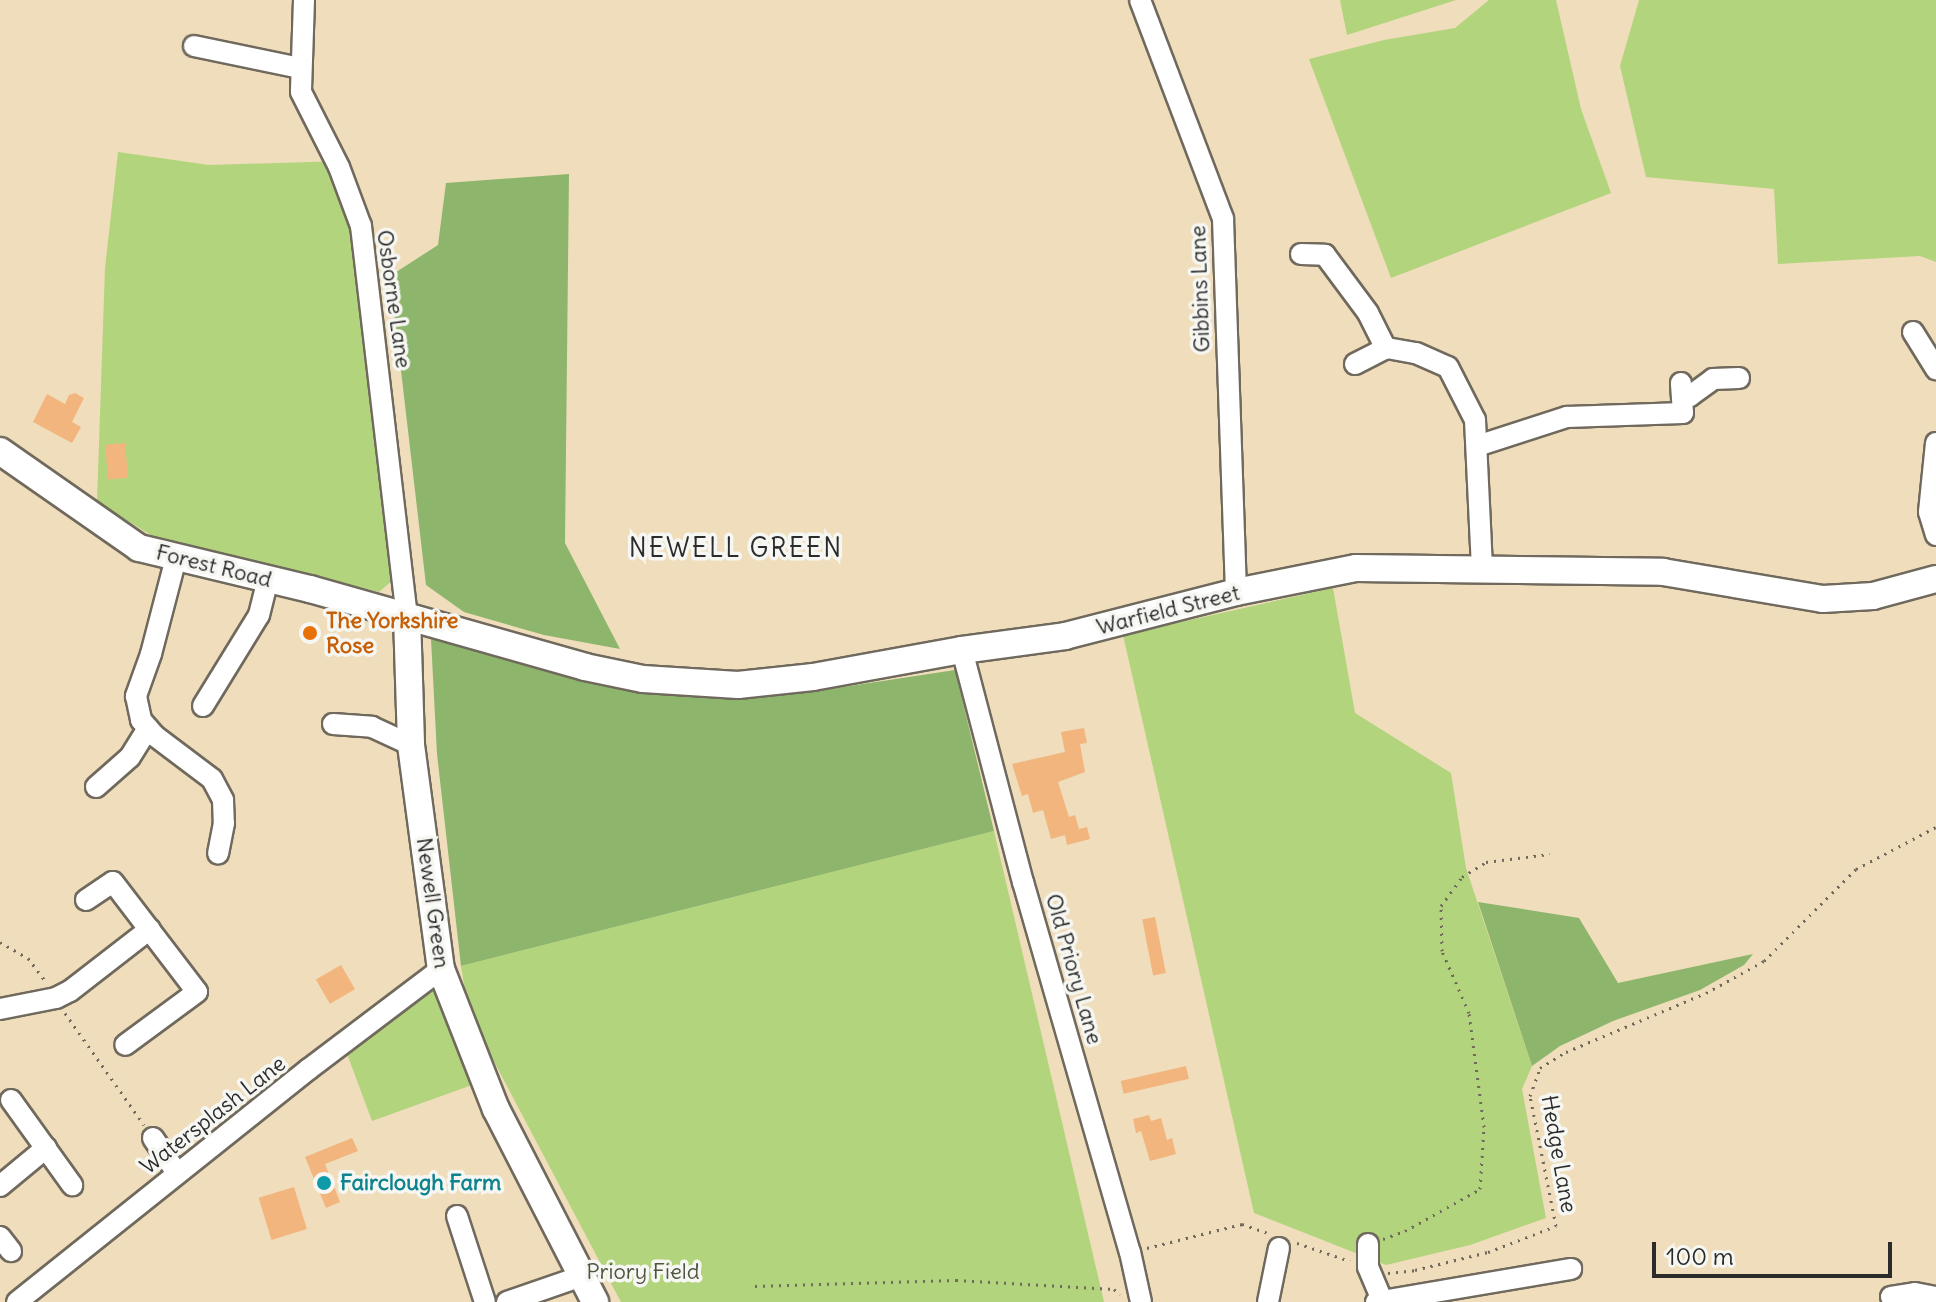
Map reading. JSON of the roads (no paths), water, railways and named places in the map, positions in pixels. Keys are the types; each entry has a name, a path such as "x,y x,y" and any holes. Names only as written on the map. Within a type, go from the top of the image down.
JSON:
{"main road":[{"name":"Forest Road","path":"0,451 139,548 407,616"},
{"name":"Warfield Street","path":"407,616 585,667 643,679 753,684 1065,636 1236,592 1356,568 1482,567 1663,572 1823,599 1873,596 1936,579"},
{"name":"Newell Green","path":"407,616 411,745 441,969 496,1109 595,1302"}],"street":[{"name":"Osborne Lane","path":"304,0 301,92 339,167 361,226 407,616"},
{"name":"Gibbins Lane","path":"1140,0 1223,219 1236,592"},
{"path":"194,46 300,68"},
{"path":"1301,254 1325,255 1368,313 1386,349"},
{"path":"1913,332 1936,369"},
{"path":"1355,364 1386,349 1416,353 1448,367 1475,420 1482,567"},
{"path":"1477,446 1567,417 1683,413 1682,390 1690,396 1718,377 1739,378"},
{"path":"1936,443 1929,512 1936,535"},
{"path":"176,558 151,654 136,696 141,720 212,779 223,800 224,823 218,853"},
{"path":"203,706 259,615 268,579"},
{"name":"Old Priory Lane","path":"962,650 1023,882 1130,1252 1131,1299"},
{"path":"333,724 372,727 411,745"},
{"path":"96,787 130,757 148,728"},
{"path":"86,900 113,882 197,992 125,1045"},
{"path":"0,1009 58,1002 150,929"},
{"name":"Watersplash Lane","path":"17,1302 177,1173 441,969"},
{"path":"11,1100 72,1185"},
{"path":"153,1138 177,1173"},
{"path":"0,1186 46,1148"},
{"path":"457,1216 485,1302"},
{"path":"1268,1302 1284,1242"},
{"path":"1368,1244 1368,1267 1378,1300 1571,1269"},
{"path":"507,1302 582,1276"},
{"path":"1891,1297 1915,1293 1936,1297"}],"place":[{"name":"The Yorkshire Rose","path":"310,633"},
{"name":"Fairclough Farm","path":"324,1183"}],"district":[{"name":"NEWELL GREEN","path":"736,548"}],"park label":[{"name":"Priory Field","path":"643,1272"}]}
